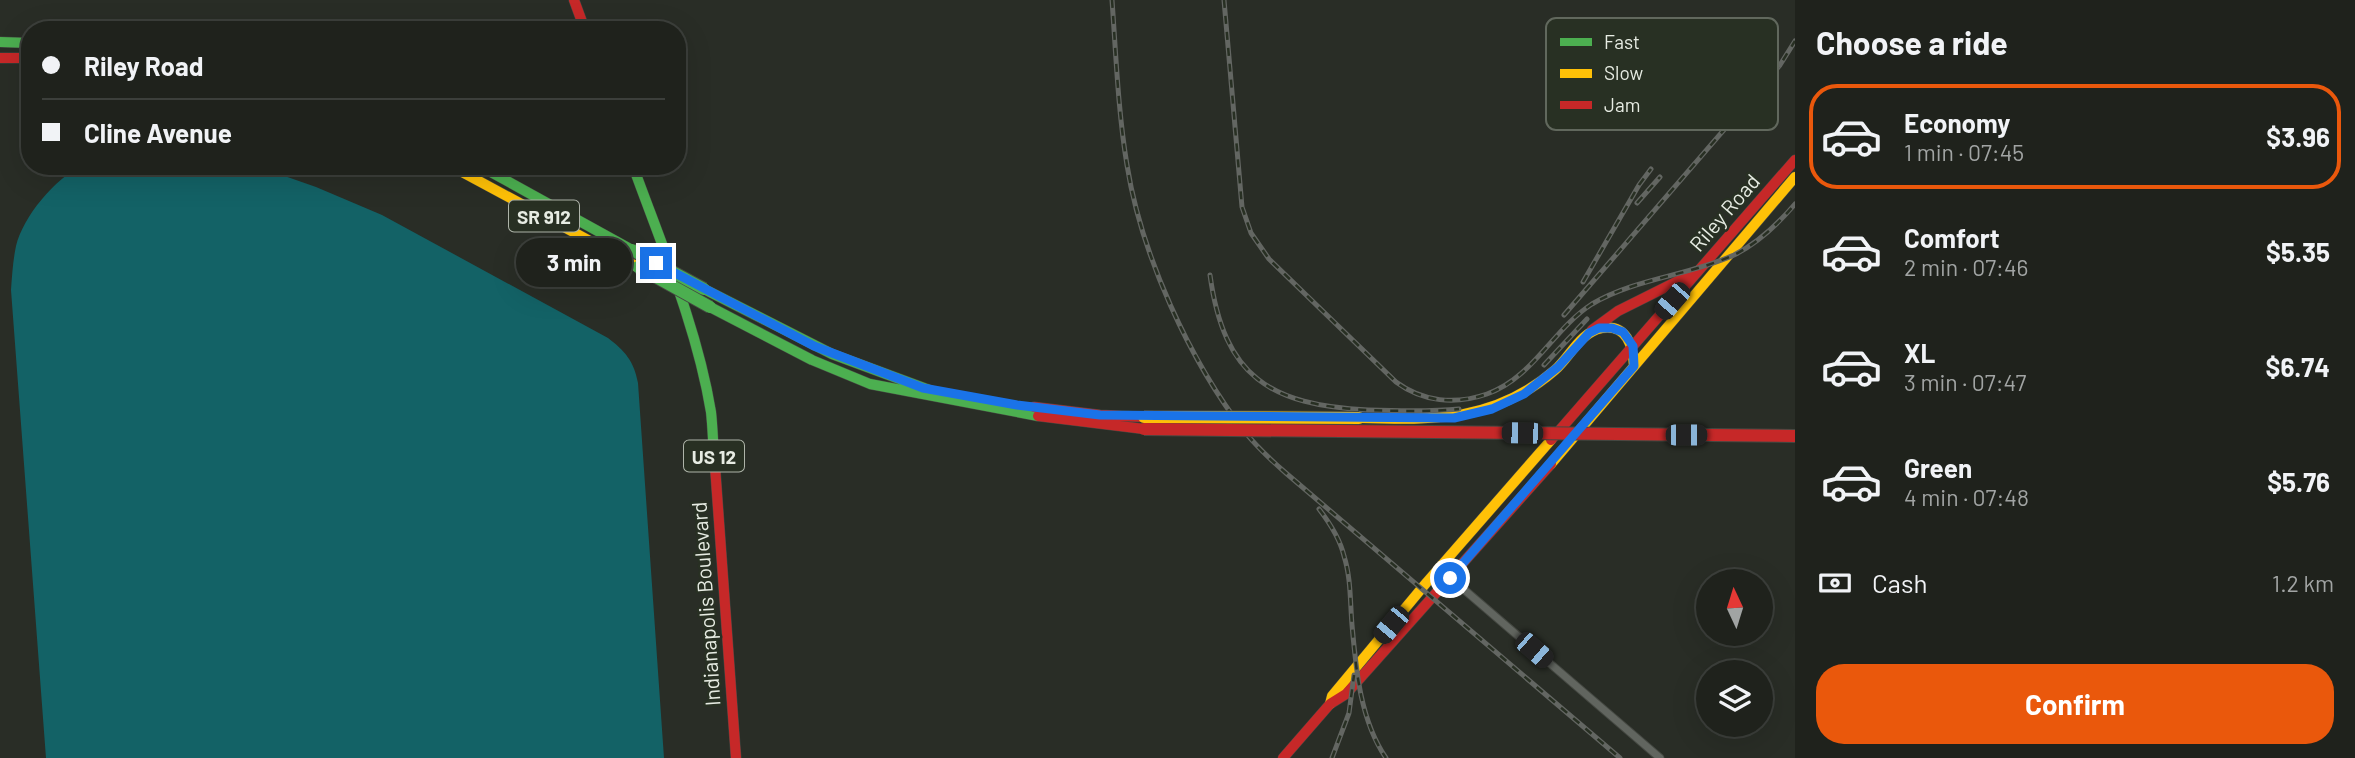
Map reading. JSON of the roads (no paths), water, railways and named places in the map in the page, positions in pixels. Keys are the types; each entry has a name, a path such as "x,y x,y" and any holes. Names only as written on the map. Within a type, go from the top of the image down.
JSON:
{"main road":[{"path":"574,0 582,21"},
{"path":"0,42 21,43"},
{"path":"0,58 21,58"},
{"name":"Riley Road","path":"1330,704 1332,696 1439,568 1795,160"},
{"name":"SR 912","path":"468,175 811,360 870,384 909,393 1068,421 1467,433 1795,436"},
{"name":"SR 912","path":"496,175 704,289 832,354 962,402"},
{"name":"Indianapolis Boulevard","path":"636,175 697,348 706,382 711,414 736,758"},
{"name":"Riley Road","path":"1283,758 1330,704 1346,695 1450,578 1711,281 1795,177"},
{"path":"923,388 1144,423 1359,418 1438,420 1469,416 1512,401 1558,367 1597,324 1698,271"},
{"path":"1589,333 1599,328 1618,329 1633,346 1634,366"}],"street":[{"path":"1439,568 1660,758"}],"water":[{"path":"67,175 282,175 382,215 608,338 619,347 628,357 638,383 664,758 46,758 11,290 16,246 25,223 41,200"}],"railway":[{"path":"1112,0 1124,145 1134,199 1156,270 1171,306 1205,373 1225,404 1250,438 1281,469 1620,758"},
{"path":"1224,0 1242,207 1251,233 1269,259 1396,382 1417,394 1440,400 1463,400 1503,387 1530,365 1578,314 1592,304 1626,288 1699,268 1734,255 1767,232 1795,204"},
{"path":"1778,67 1795,41"},
{"path":"1564,315 1724,130"},
{"path":"1583,282 1651,169"},
{"path":"1637,203 1660,177"},
{"path":"1210,275 1217,310 1227,338 1240,361 1258,379 1279,392 1304,401 1334,407 1402,411 1459,409"},
{"path":"1544,365 1587,319"},
{"path":"1319,509 1337,537 1346,564 1361,694 1370,727 1386,758"},
{"path":"1332,758 1349,713 1354,675"}]}
